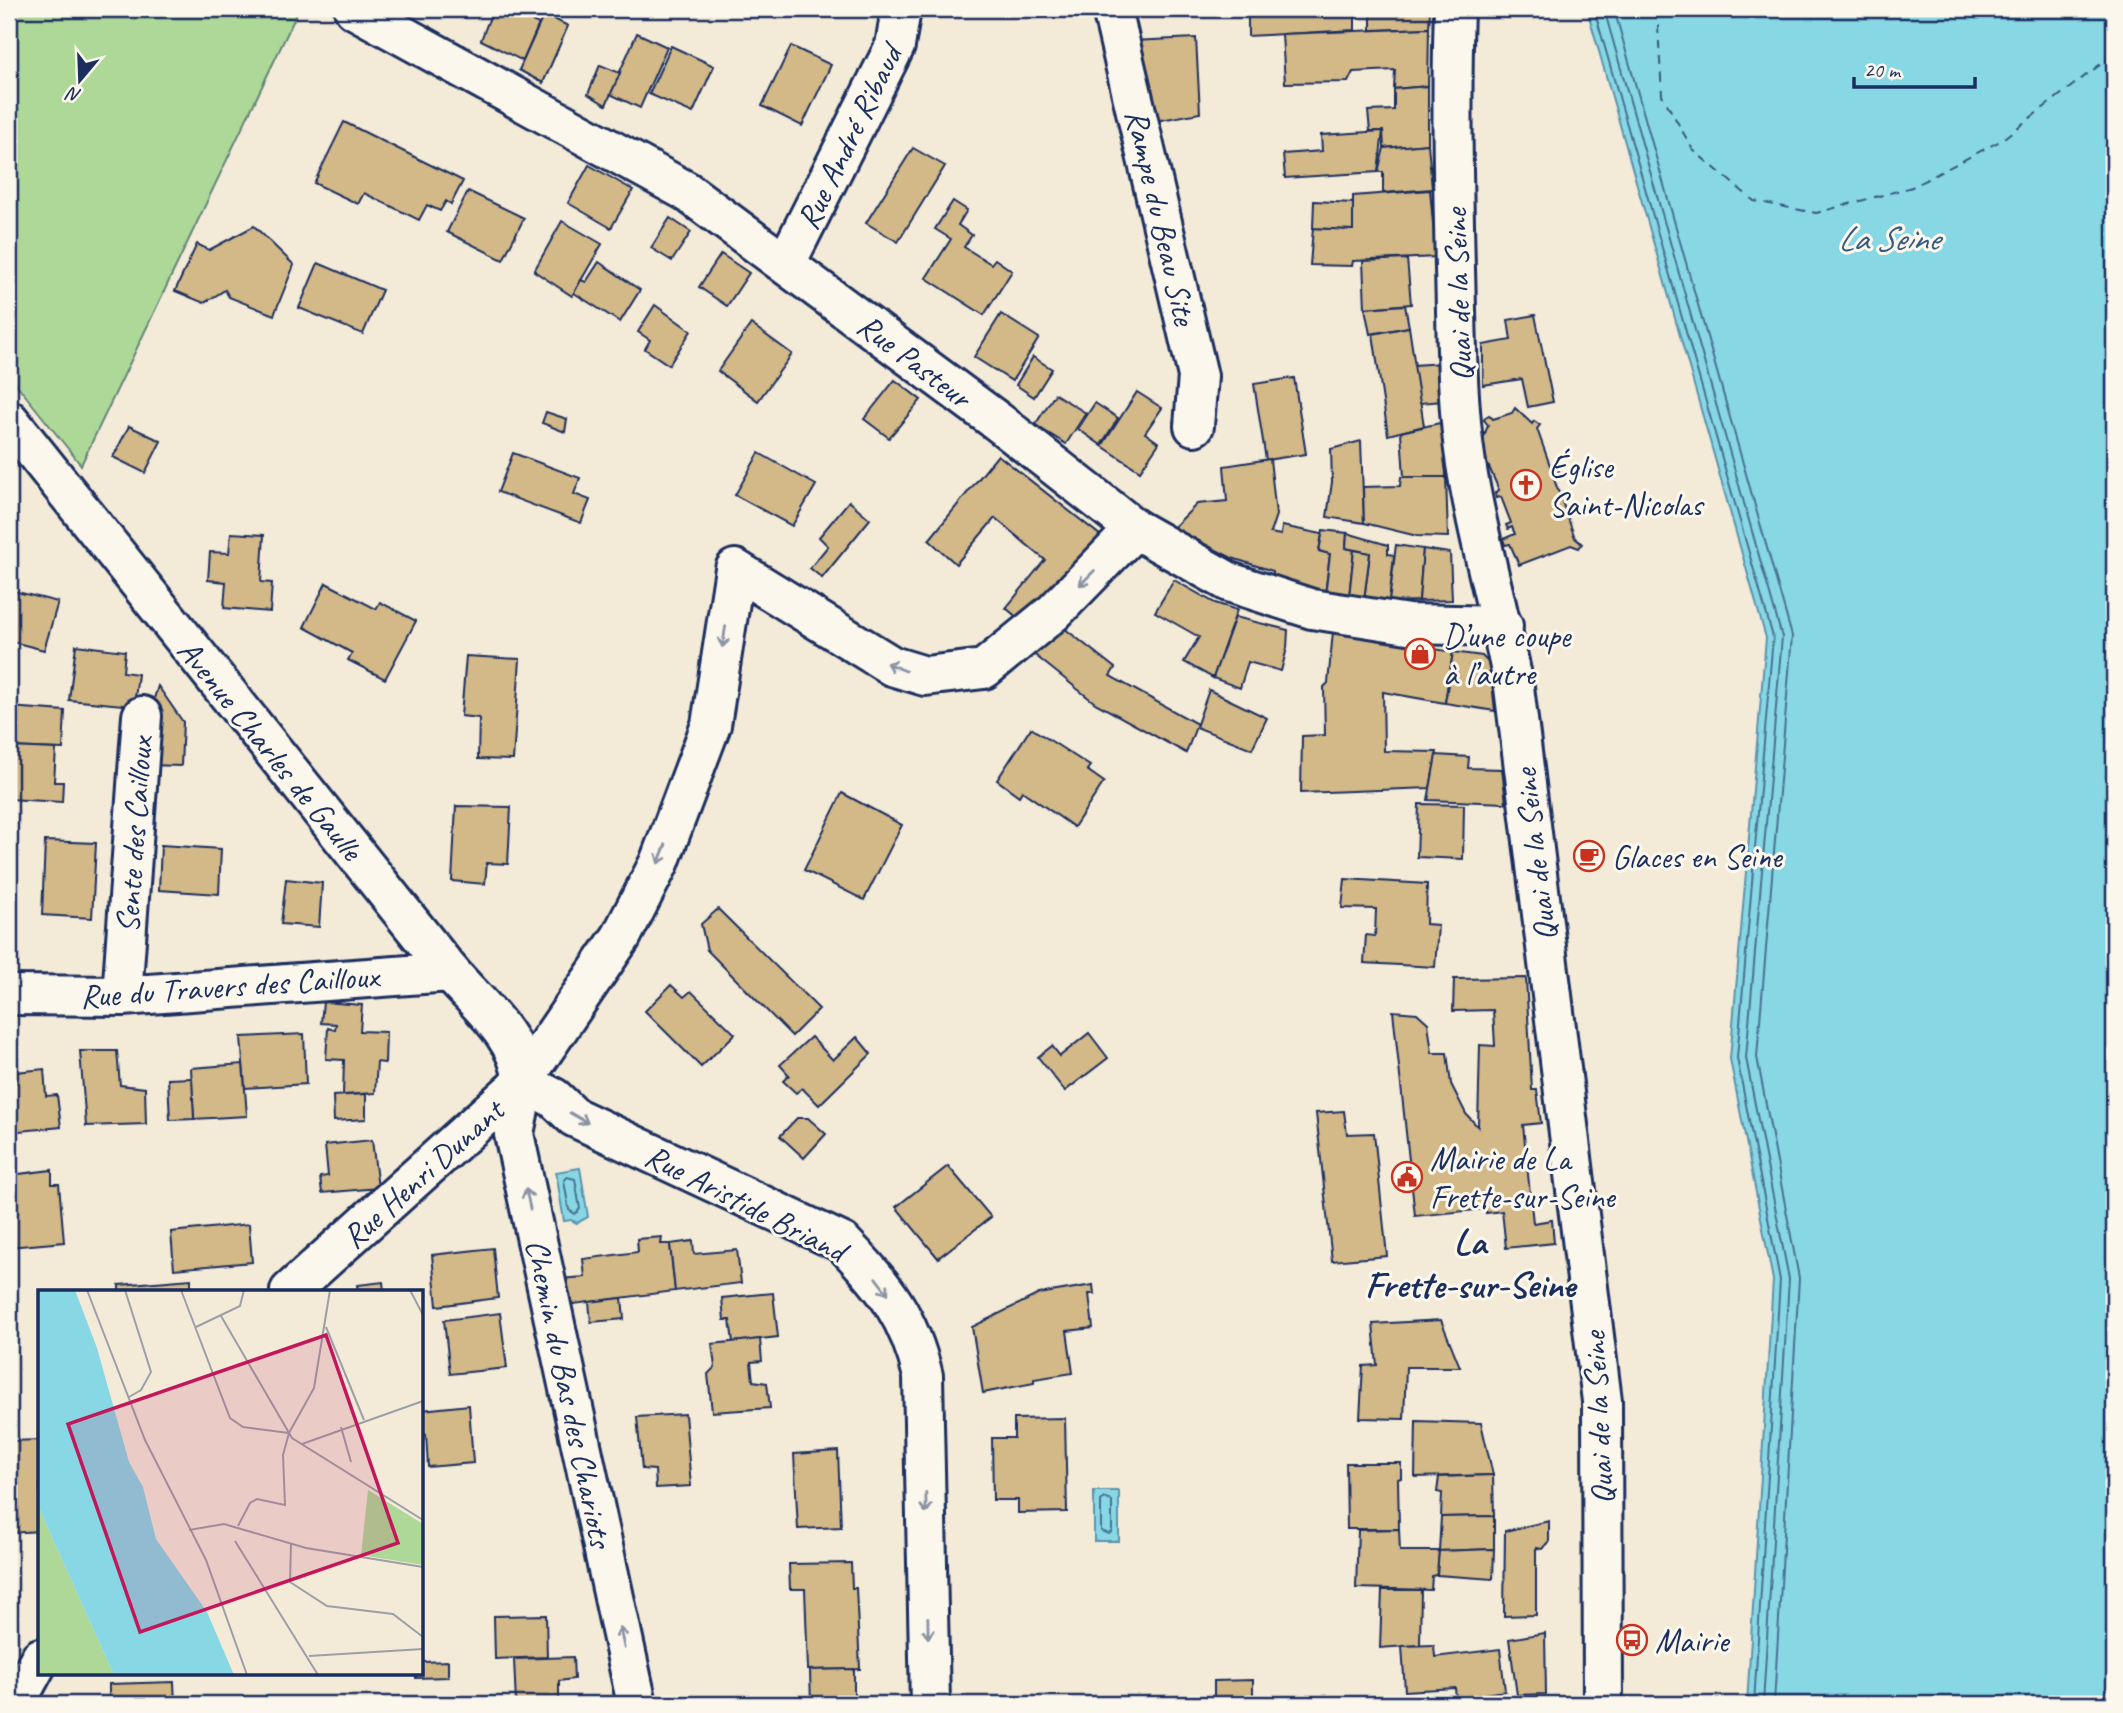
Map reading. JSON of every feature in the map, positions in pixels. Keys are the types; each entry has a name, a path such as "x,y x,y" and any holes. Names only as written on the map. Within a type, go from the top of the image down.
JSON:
{"street":[{"name":"Rue Pasteur","path":"354,9 686,191 786,263 1135,530 1229,582 1312,610 1408,624 1503,626"},
{"name":"Rue André Ribaud","path":"786,263 895,46 901,9"},
{"name":"Rampe du Beau Site","path":"1112,9 1198,376 1194,426"},
{"name":"Quai de la Seine","path":"1454,9 1450,106 1456,361 1466,463 1492,597 1503,626 1514,687 1602,1401 1603,1704"},
{"name":"Avenue Charles de Gaulle","path":"9,420 450,972 509,1039 520,1064 522,1082"},
{"path":"522,1082 621,937 659,863 711,725 735,569 892,666 925,676 984,668 1054,611 1135,530"},
{"name":"Sente des Cailloux","path":"122,996 142,716"},
{"name":"Rue du Travers des Cailloux","path":"9,995 122,996 450,972"},
{"name":"Rue Henri Dunant","path":"290,1290 522,1082"},
{"name":"Chemin du Bas des Chariots","path":"522,1082 514,1134 637,1704"},
{"name":"Rue Aristide Briand","path":"522,1082 554,1098 574,1117 843,1243 873,1274 897,1305 915,1342 923,1376 930,1704"},
{"path":"15,1704 38,1662"}],"green space":[{"path":"9,9 299,9 81,465 9,375"}],"water":[{"name":"La Seine","path":"1587,9 2114,9 2114,1704 1747,1704 1773,1280 1730,1059 1766,638"},
{"path":"580,1168 588,1217 577,1223 564,1221 556,1172"},
{"path":"1094,1491 1119,1491 1119,1541 1094,1541"}],"building":[{"path":"493,9 503,9 539,24 523,61 481,40"},
{"path":"1248,9 1355,9 1355,30 1248,36"},
{"path":"1371,9 1430,9 1429,28 1371,30"},
{"path":"544,14 568,26 543,83 519,70"},
{"path":"1429,28 1428,86 1394,89 1395,70 1353,72 1348,82 1285,83 1282,34"},
{"path":"637,33 667,47 640,108 610,94"},
{"path":"1196,38 1200,113 1144,123 1132,41"},
{"path":"671,46 714,66 693,113 649,94"},
{"path":"791,46 831,65 802,126 762,106"},
{"path":"600,65 620,73 606,105 588,94"},
{"path":"1428,86 1428,144 1384,148 1383,131 1370,131 1368,111 1394,110 1394,89"},
{"path":"344,122 463,181 451,204 446,201 440,211 427,205 419,220 364,193 358,204 314,183"},
{"path":"1383,131 1378,172 1285,178 1283,154 1322,151 1321,135"},
{"path":"1428,144 1432,189 1383,193 1383,172 1378,172 1384,148"},
{"path":"913,148 945,166 898,242 866,223"},
{"path":"589,165 633,190 611,228 568,203"},
{"path":"1430,190 1436,257 1353,261 1352,266 1310,265 1313,228 1353,230 1353,196"},
{"path":"468,191 524,218 503,260 447,232"},
{"path":"953,201 967,210 958,225 972,235 964,247 991,264 995,259 1012,271 984,315 926,278 951,239 935,229"},
{"path":"1314,201 1353,203 1353,230 1313,228"},
{"path":"670,218 691,232 672,261 651,248"},
{"path":"562,221 602,244 572,296 534,271"},
{"path":"254,226 294,265 274,315 229,297 225,290 204,303 175,291 197,244 209,250"},
{"path":"721,254 749,273 727,306 699,287"},
{"path":"1407,259 1411,304 1365,308 1363,261"},
{"path":"599,262 640,290 620,322 574,293 581,280 586,282"},
{"path":"318,263 382,290 363,334 299,308"},
{"path":"655,305 691,331 669,365 645,349 650,340 638,332"},
{"path":"1405,305 1409,327 1370,334 1365,308"},
{"path":"1001,314 1039,338 1012,381 974,357"},
{"path":"1535,315 1553,402 1528,407 1522,379 1483,385 1483,345 1511,340 1508,320"},
{"path":"751,324 792,354 758,401 718,371"},
{"path":"1409,327 1424,426 1388,435 1373,334"},
{"path":"1033,357 1052,369 1034,397 1016,385"},
{"path":"1441,363 1443,401 1420,403 1414,365"},
{"path":"1294,378 1306,454 1266,460 1254,384"},
{"path":"895,380 921,400 889,438 864,419"},
{"path":"1137,392 1162,408 1145,433 1159,443 1140,471 1102,446"},
{"path":"1055,394 1086,413 1066,444 1035,425"},
{"path":"1095,403 1118,418 1101,445 1078,429"},
{"name":"Église Saint-Nicolas","path":"1515,408 1532,424 1534,421 1540,425 1537,429 1552,471 1558,469 1561,476 1554,479 1575,538 1582,544 1579,548 1571,545 1519,565 1510,544 1505,545 1503,539 1515,534 1512,527 1508,529 1506,525 1511,523 1501,497 1496,498 1495,493 1499,490 1489,467 1485,468 1484,463 1487,462 1482,442 1488,425 1484,420 1486,417 1489,415 1493,419 1512,413"},
{"path":"546,412 567,419 565,432 542,423"},
{"path":"1444,422 1446,477 1404,477 1401,432"},
{"path":"129,426 161,441 145,473 113,457"},
{"path":"1361,441 1364,523 1327,517 1332,482 1331,449"},
{"path":"513,453 580,478 574,494 590,500 581,523 498,492"},
{"path":"759,453 816,485 792,526 735,495"},
{"path":"998,455 1101,536 1025,624 1006,608 1045,560 995,518 956,564 929,540"},
{"path":"1270,459 1276,515 1270,533 1281,535 1282,526 1322,534 1319,551 1330,554 1325,595 1273,578 1273,571 1232,558 1173,528 1197,504 1227,501 1224,466"},
{"path":"1401,477 1446,477 1448,537 1417,536 1364,523 1363,487 1400,486"},
{"path":"849,501 870,519 822,578 810,568 828,546 819,537"},
{"path":"1323,530 1347,533 1346,548 1354,550 1349,597 1325,595 1330,554 1319,551"},
{"path":"231,533 264,535 261,582 272,583 270,612 224,608 226,582 208,580 210,552 229,553"},
{"path":"1347,533 1388,545 1388,554 1394,555 1389,602 1364,600 1370,553 1346,548"},
{"path":"1396,545 1423,549 1419,601 1389,602"},
{"path":"1423,549 1450,553 1452,600 1419,601"},
{"path":"1354,550 1370,553 1364,600 1349,597"},
{"path":"1174,580 1215,603 1237,610 1213,678 1184,662 1199,637 1155,612"},
{"path":"326,583 376,609 380,602 416,621 385,679 348,660 352,653 304,627"},
{"path":"9,590 58,602 44,650 9,641"},
{"path":"1235,617 1288,630 1281,671 1248,662 1240,688 1213,678"},
{"path":"1055,621 1115,668 1110,676 1197,724 1186,753 1095,703 1026,648"},
{"path":"1333,632 1453,652 1445,703 1383,692 1384,751 1437,752 1430,788 1301,793 1302,736 1325,735 1324,687 1328,683"},
{"path":"76,645 125,651 123,672 138,674 134,706 69,700"},
{"path":"1453,652 1482,656 1490,664 1495,711 1445,703"},
{"path":"466,656 520,659 513,760 478,759 479,718 461,716"},
{"path":"158,686 183,722 181,766 148,765 151,708"},
{"path":"1209,690 1267,718 1252,749 1196,727"},
{"path":"9,707 65,711 63,749 9,747"},
{"path":"1031,728 1090,766 1087,770 1104,782 1074,827 1022,791 1019,796 997,780"},
{"path":"9,747 56,749 54,782 63,782 62,802 9,799"},
{"path":"1436,755 1469,757 1468,768 1502,769 1506,803 1428,800"},
{"path":"842,793 902,825 864,900 804,870"},
{"path":"1419,804 1464,805 1463,859 1417,857"},
{"path":"456,806 511,807 508,864 487,863 485,884 452,881"},
{"path":"45,841 96,843 92,918 42,915"},
{"path":"161,845 221,849 219,894 159,890"},
{"path":"286,879 322,883 319,927 281,924"},
{"path":"1345,879 1427,884 1426,924 1438,925 1435,967 1364,963 1366,935 1375,936 1376,909 1342,908"},
{"path":"718,909 819,1009 792,1036 707,950 701,924"},
{"path":"1526,978 1532,1090 1537,1090 1541,1123 1523,1125 1533,1223 1552,1220 1554,1243 1506,1248 1502,1211 1486,1213 1486,1209 1415,1216 1393,1011 1417,1013 1428,1023 1432,1053 1447,1053 1451,1084 1466,1114 1478,1127 1480,1045 1495,1046 1493,1010 1453,1011 1454,979"},
{"path":"671,985 684,997 691,991 735,1034 701,1067 645,1011"},
{"path":"323,1002 362,1005 360,1031 386,1032 385,1063 377,1062 375,1093 343,1095 344,1060 326,1059 328,1028 335,1030 336,1024 321,1023"},
{"path":"1089,1033 1108,1058 1065,1091 1038,1057 1052,1046 1060,1056"},
{"path":"304,1034 306,1084 245,1088 241,1037"},
{"path":"811,1037 833,1060 857,1037 871,1054 819,1105 802,1088 796,1093 783,1081 789,1075 780,1065"},
{"path":"80,1051 117,1051 120,1085 145,1088 146,1124 86,1126"},
{"path":"243,1064 247,1116 194,1119 191,1068"},
{"path":"44,1069 46,1096 57,1095 61,1127 9,1132 9,1083 16,1083 16,1072"},
{"path":"192,1078 194,1119 170,1120 168,1079"},
{"path":"366,1094 366,1119 334,1121 333,1096"},
{"path":"1344,1111 1347,1134 1374,1133 1387,1256 1332,1261 1316,1113"},
{"path":"797,1118 808,1118 826,1134 804,1158 780,1136"},
{"path":"372,1140 378,1188 322,1193 320,1177 328,1176 325,1145"},
{"path":"948,1166 991,1217 938,1258 896,1207"},
{"path":"52,1170 52,1184 59,1184 64,1242 9,1247 11,1175"},
{"path":"249,1224 252,1262 174,1269 171,1232"},
{"path":"662,1237 661,1244 670,1244 675,1291 566,1305 560,1279 585,1277 583,1259 638,1252 637,1239"},
{"path":"693,1241 694,1254 737,1250 741,1283 675,1291 670,1244"},
{"path":"493,1248 498,1298 437,1306 432,1255"},
{"path":"191,1279 191,1290 119,1290 119,1285"},
{"path":"383,1282 384,1290 358,1290 357,1285"},
{"path":"1093,1285 1094,1294 1089,1294 1093,1328 1067,1331 1073,1373 1034,1379 1034,1383 983,1393 972,1327 1039,1294"},
{"path":"773,1293 778,1337 733,1342 730,1320 724,1320 722,1298"},
{"path":"622,1298 624,1319 591,1322 589,1302"},
{"path":"500,1313 507,1368 450,1374 444,1320"},
{"path":"1441,1320 1460,1367 1406,1367 1404,1419 1360,1418 1363,1366 1377,1365 1373,1324"},
{"path":"760,1339 762,1361 751,1362 753,1381 767,1383 770,1408 712,1412 708,1374 715,1367 712,1344"},
{"path":"469,1405 473,1463 428,1467 424,1410"},
{"path":"685,1414 691,1486 656,1488 655,1470 642,1469 637,1417"},
{"path":"1065,1418 1067,1512 1018,1513 1018,1500 993,1500 992,1438 1014,1438 1014,1419"},
{"path":"1416,1421 1481,1423 1493,1475 1415,1477"},
{"path":"38,1440 38,1531 9,1533 9,1441"},
{"path":"838,1451 841,1527 798,1529 794,1454"},
{"path":"1346,1463 1401,1463 1401,1478 1398,1479 1399,1529 1347,1529"},
{"path":"1493,1475 1494,1516 1441,1517 1442,1493 1437,1492 1439,1477"},
{"path":"1494,1516 1494,1549 1439,1551 1441,1517"},
{"path":"1549,1521 1549,1541 1542,1549 1536,1548 1536,1615 1504,1616 1505,1531"},
{"path":"1399,1529 1400,1551 1439,1551 1437,1575 1432,1576 1431,1590 1356,1588 1358,1530"},
{"path":"1494,1549 1493,1579 1437,1575 1439,1551"},
{"path":"851,1563 852,1588 856,1588 860,1669 808,1670 805,1589 790,1589 789,1564"},
{"path":"1382,1590 1421,1590 1420,1645 1380,1648"},
{"path":"546,1615 547,1657 495,1659 494,1616"},
{"path":"1545,1633 1546,1694 1517,1695 1509,1639"},
{"path":"1434,1645 1435,1657 1500,1649 1505,1691 1456,1698 1455,1688 1405,1691 1402,1646"},
{"path":"573,1657 574,1679 559,1681 559,1704 516,1704 514,1659"},
{"path":"448,1661 448,1677 416,1678 416,1674 424,1674 424,1662"},
{"path":"854,1669 854,1704 811,1704 810,1670"},
{"path":"1253,1680 1253,1704 1214,1704 1214,1681"},
{"path":"174,1682 175,1704 109,1704 109,1684"}],"ferry route":[{"path":"1657,9 1662,95 1693,150 1754,201 1816,213 1912,187 2000,141 2114,54"}],"place":[{"name":"Église Saint-Nicolas","path":"1526,485"},
{"name":"D’une coupe à l’autre","path":"1420,654"},
{"name":"Glaces en Seine","path":"1589,856"},
{"name":"Mairie de La Frette-sur-Seine","path":"1407,1177"},
{"name":"Mairie","path":"1632,1640"}],"district":[{"name":"La Frette-sur-Seine","path":"1470,1262"}]}
